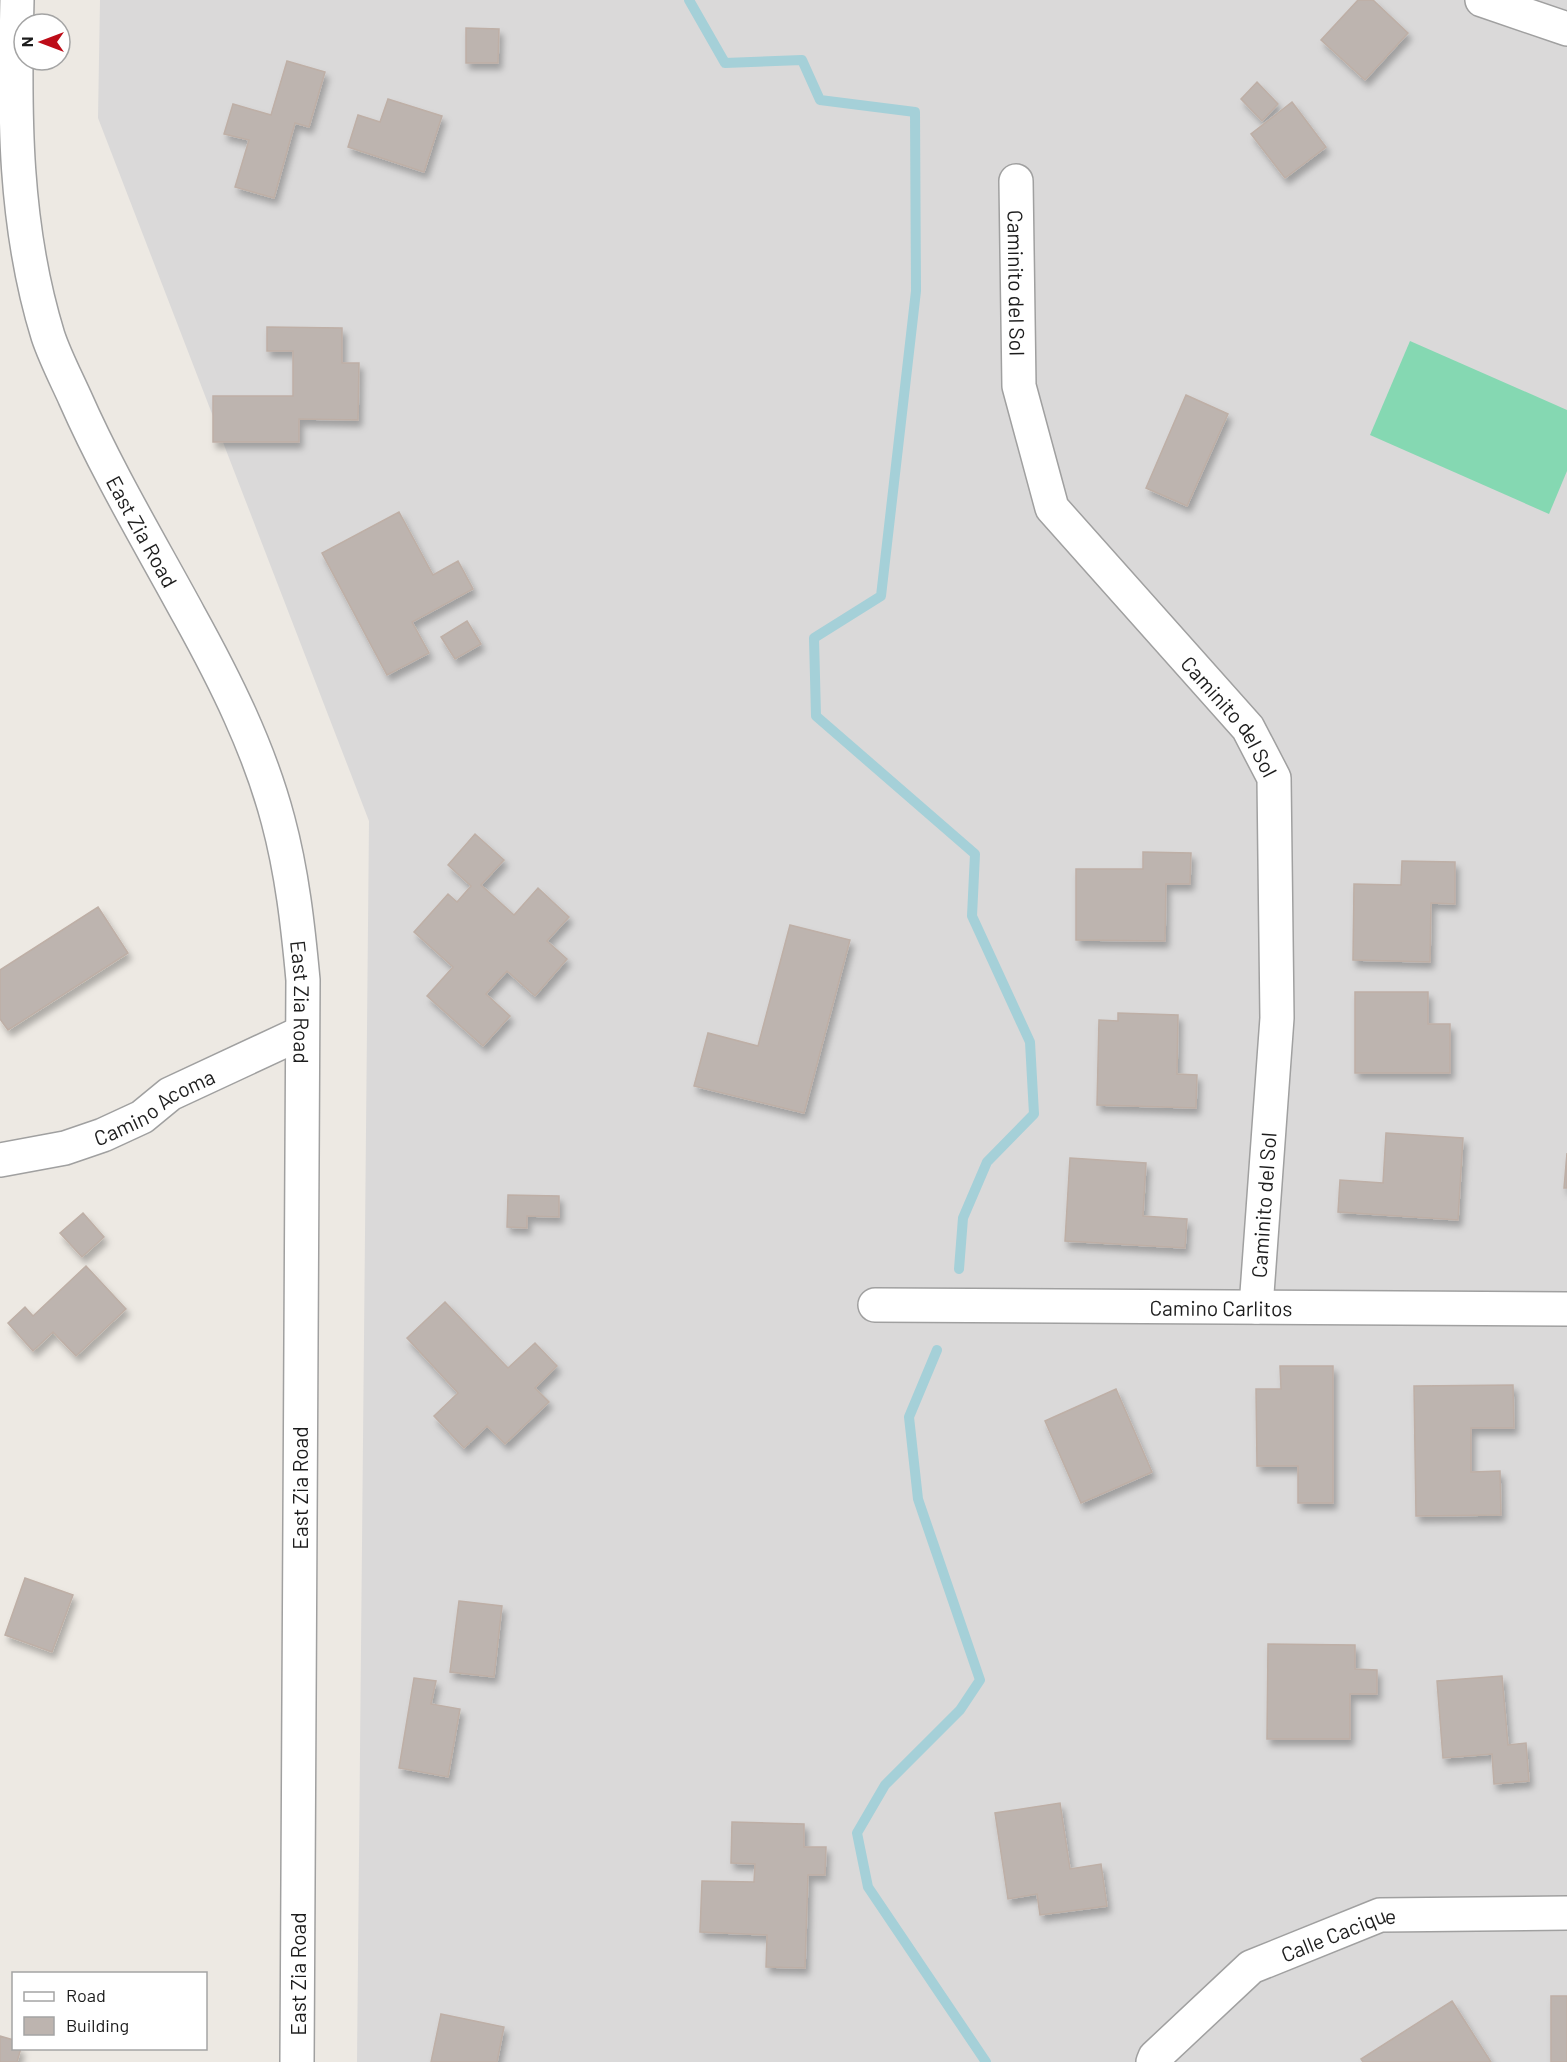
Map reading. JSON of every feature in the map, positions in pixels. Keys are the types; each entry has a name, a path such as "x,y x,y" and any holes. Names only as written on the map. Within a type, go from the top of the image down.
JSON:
{"street":[{"name":"East Zia Road","path":"16,0 15,75 20,201 37,296 49,338 99,453 217,667 245,726 278,820 298,921 303,980 297,2062"},
{"path":"1482,0 1567,29"},
{"name":"Caminito del Sol","path":"1016,181 1018,386 1052,508 1248,728 1274,778 1277,1018 1256,1307"},
{"name":"Camino Acoma","path":"0,1160 65,1148 102,1135 142,1117 170,1094 301,1033"},
{"name":"Camino Carlitos","path":"875,1305 1567,1309"},
{"name":"Calle Cacique","path":"1153,2062 1155,2057 1251,1967 1380,1916 1567,1913"}],"shaded area":[{"path":"100,0 1567,0 1567,2062 357,2062 369,821 98,118"}],"green space":[{"path":"1410,341 1567,410 1567,471 1549,514 1370,435"}],"building":[{"path":"1358,0 1373,0 1408,33 1365,80 1321,40"},
{"path":"466,28 499,29 498,63 466,63"},
{"path":"287,61 325,72 309,127 295,123 274,198 235,187 249,140 224,134 233,104 271,115"},
{"path":"1257,82 1278,104 1262,121 1241,99"},
{"path":"388,99 442,116 424,172 348,147 358,115 380,122"},
{"path":"1292,102 1326,147 1285,178 1251,134"},
{"path":"267,327 342,328 342,363 359,363 358,420 299,419 299,442 213,442 213,396 293,396 293,351 267,351"},
{"path":"1186,395 1228,414 1187,506 1146,488"},
{"path":"399,512 433,575 458,561 473,589 412,622 429,653 387,675 322,553"},
{"path":"467,621 481,644 455,659 441,637"},
{"path":"475,834 504,860 481,885 514,915 538,888 569,917 547,941 567,959 535,996 507,971 486,994 510,1016 483,1046 427,996 453,967 414,932 448,894 457,902 471,886 448,865"},
{"path":"1143,852 1191,853 1190,884 1166,884 1165,941 1076,940 1076,869 1143,869"},
{"path":"1402,861 1455,862 1455,904 1431,903 1430,962 1353,960 1354,884 1401,885"},
{"path":"98,907 128,953 8,1030 0,1019 0,970"},
{"path":"790,925 850,940 804,1113 694,1086 708,1033 758,1046"},
{"path":"1355,992 1428,992 1428,1024 1450,1024 1450,1073 1355,1073"},
{"path":"1118,1013 1178,1015 1177,1074 1197,1075 1196,1108 1097,1105 1099,1020 1118,1021"},
{"path":"1386,1133 1463,1138 1458,1220 1338,1212 1340,1180 1383,1183"},
{"path":"1567,1153 1567,1188 1564,1188"},
{"path":"1070,1158 1146,1163 1143,1216 1187,1219 1185,1248 1065,1241"},
{"path":"508,1195 559,1196 559,1217 527,1216 527,1228 507,1227"},
{"path":"83,1213 104,1237 82,1257 60,1233"},
{"path":"86,1266 126,1309 76,1356 53,1332 33,1351 8,1323 25,1307 33,1316"},
{"path":"445,1302 508,1368 535,1343 557,1366 535,1388 549,1402 505,1444 487,1426 464,1448 434,1416 458,1393 407,1338"},
{"path":"1280,1366 1333,1366 1333,1503 1298,1503 1298,1466 1257,1466 1256,1389 1281,1389"},
{"path":"1513,1385 1514,1428 1471,1428 1471,1472 1500,1471 1501,1515 1416,1516 1414,1386"},
{"path":"1116,1389 1152,1472 1081,1503 1045,1421"},
{"path":"25,1578 73,1595 52,1652 5,1635"},
{"path":"459,1601 502,1606 494,1677 450,1672"},
{"path":"1268,1644 1355,1645 1355,1669 1377,1670 1377,1694 1350,1694 1350,1739 1267,1739"},
{"path":"1502,1676 1508,1745 1526,1743 1529,1781 1494,1784 1492,1754 1443,1758 1437,1681"},
{"path":"414,1678 436,1681 431,1704 460,1709 448,1777 399,1768"},
{"path":"1060,1803 1070,1869 1101,1864 1107,1906 1040,1915 1037,1894 1008,1899 995,1813"},
{"path":"732,1822 804,1824 804,1847 826,1847 825,1875 808,1875 805,1968 766,1967 767,1935 700,1932 702,1881 754,1882 755,1864 731,1863"},
{"path":"1551,1996 1567,1996 1567,2062 1551,2062"},
{"path":"1452,2001 1491,2062 1363,2062 1361,2059"},
{"path":"441,2014 504,2027 497,2062 431,2062"},
{"path":"0,2036 12,2039 12,2050 20,2050 17,2062 0,2062"}],"waterway":[{"path":"689,0 725,63 802,60 820,100 915,112 916,291 881,596 814,638 816,716 975,854 972,916 1030,1042 1034,1114 987,1162 963,1218 959,1269"},
{"path":"937,1350 909,1417 918,1499 980,1680 960,1710 885,1785 857,1833 868,1887 986,2062"}]}
